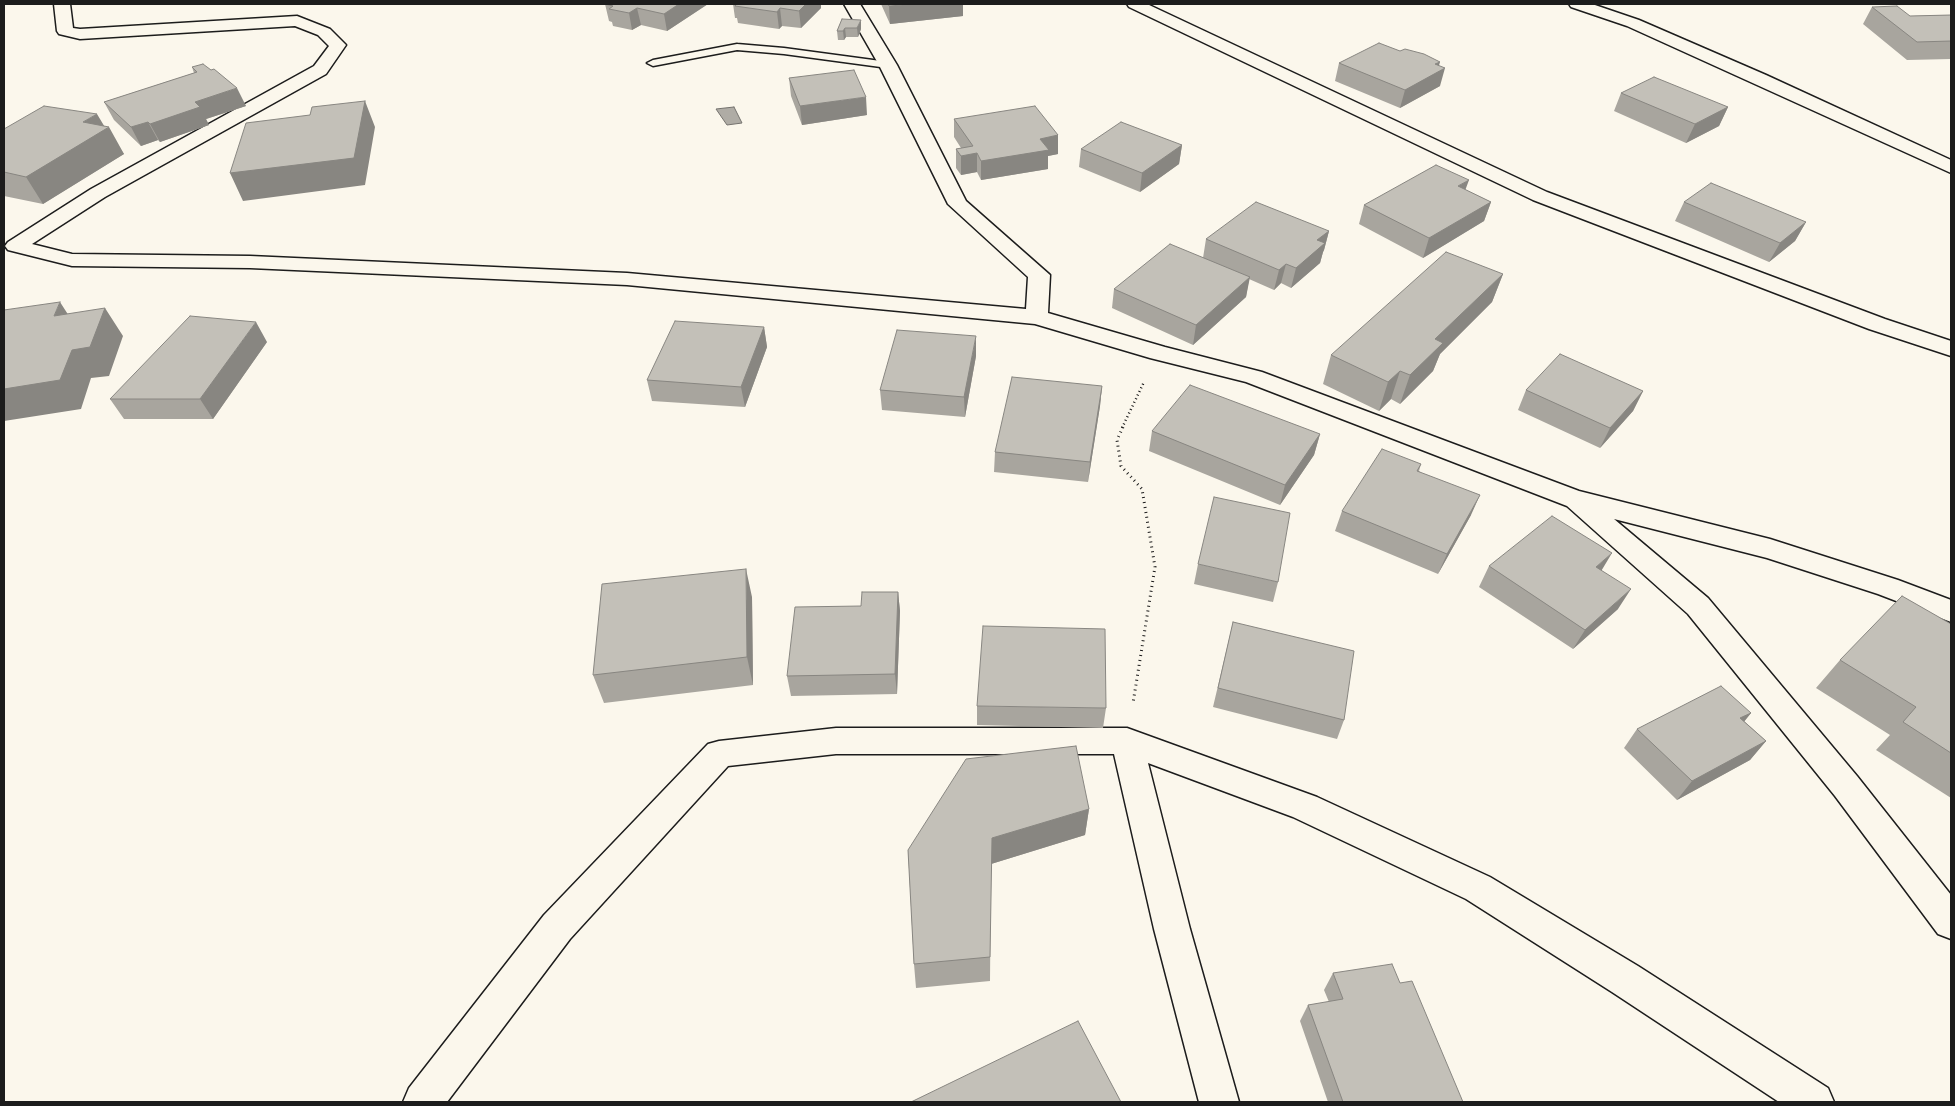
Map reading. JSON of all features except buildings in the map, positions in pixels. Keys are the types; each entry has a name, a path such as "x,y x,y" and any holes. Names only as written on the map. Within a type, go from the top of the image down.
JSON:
{"street":[{"path":"10,249 98,193 320,70 338,45 324,32 297,21 80,34 65,30 62,4"},
{"path":"852,4 888,65 958,204 1040,275 1037,317"},
{"path":"1135,4 1540,196 1877,324 1951,350"},
{"path":"1577,4 1651,31 1951,167"},
{"path":"10,249 72,260 250,262 627,279 1037,317 1158,353 1254,377 1573,499 1770,549 1888,587 1951,611"},
{"path":"1573,499 1698,606 1846,786 1951,922"},
{"path":"423,1102 557,927 719,754 836,741 1127,741 1305,807 1478,888 1625,979 1814,1102"},
{"path":"1127,741 1172,929 1218,1102"}],"lane":[{"path":"653,63 737,47 784,51 888,65"}],"path":[{"path":"1127,741 1155,567 1142,489 1121,466 1117,440 1158,353"}],"shaded area":[{"path":"734,107 742,123 727,125 716,109"}]}
